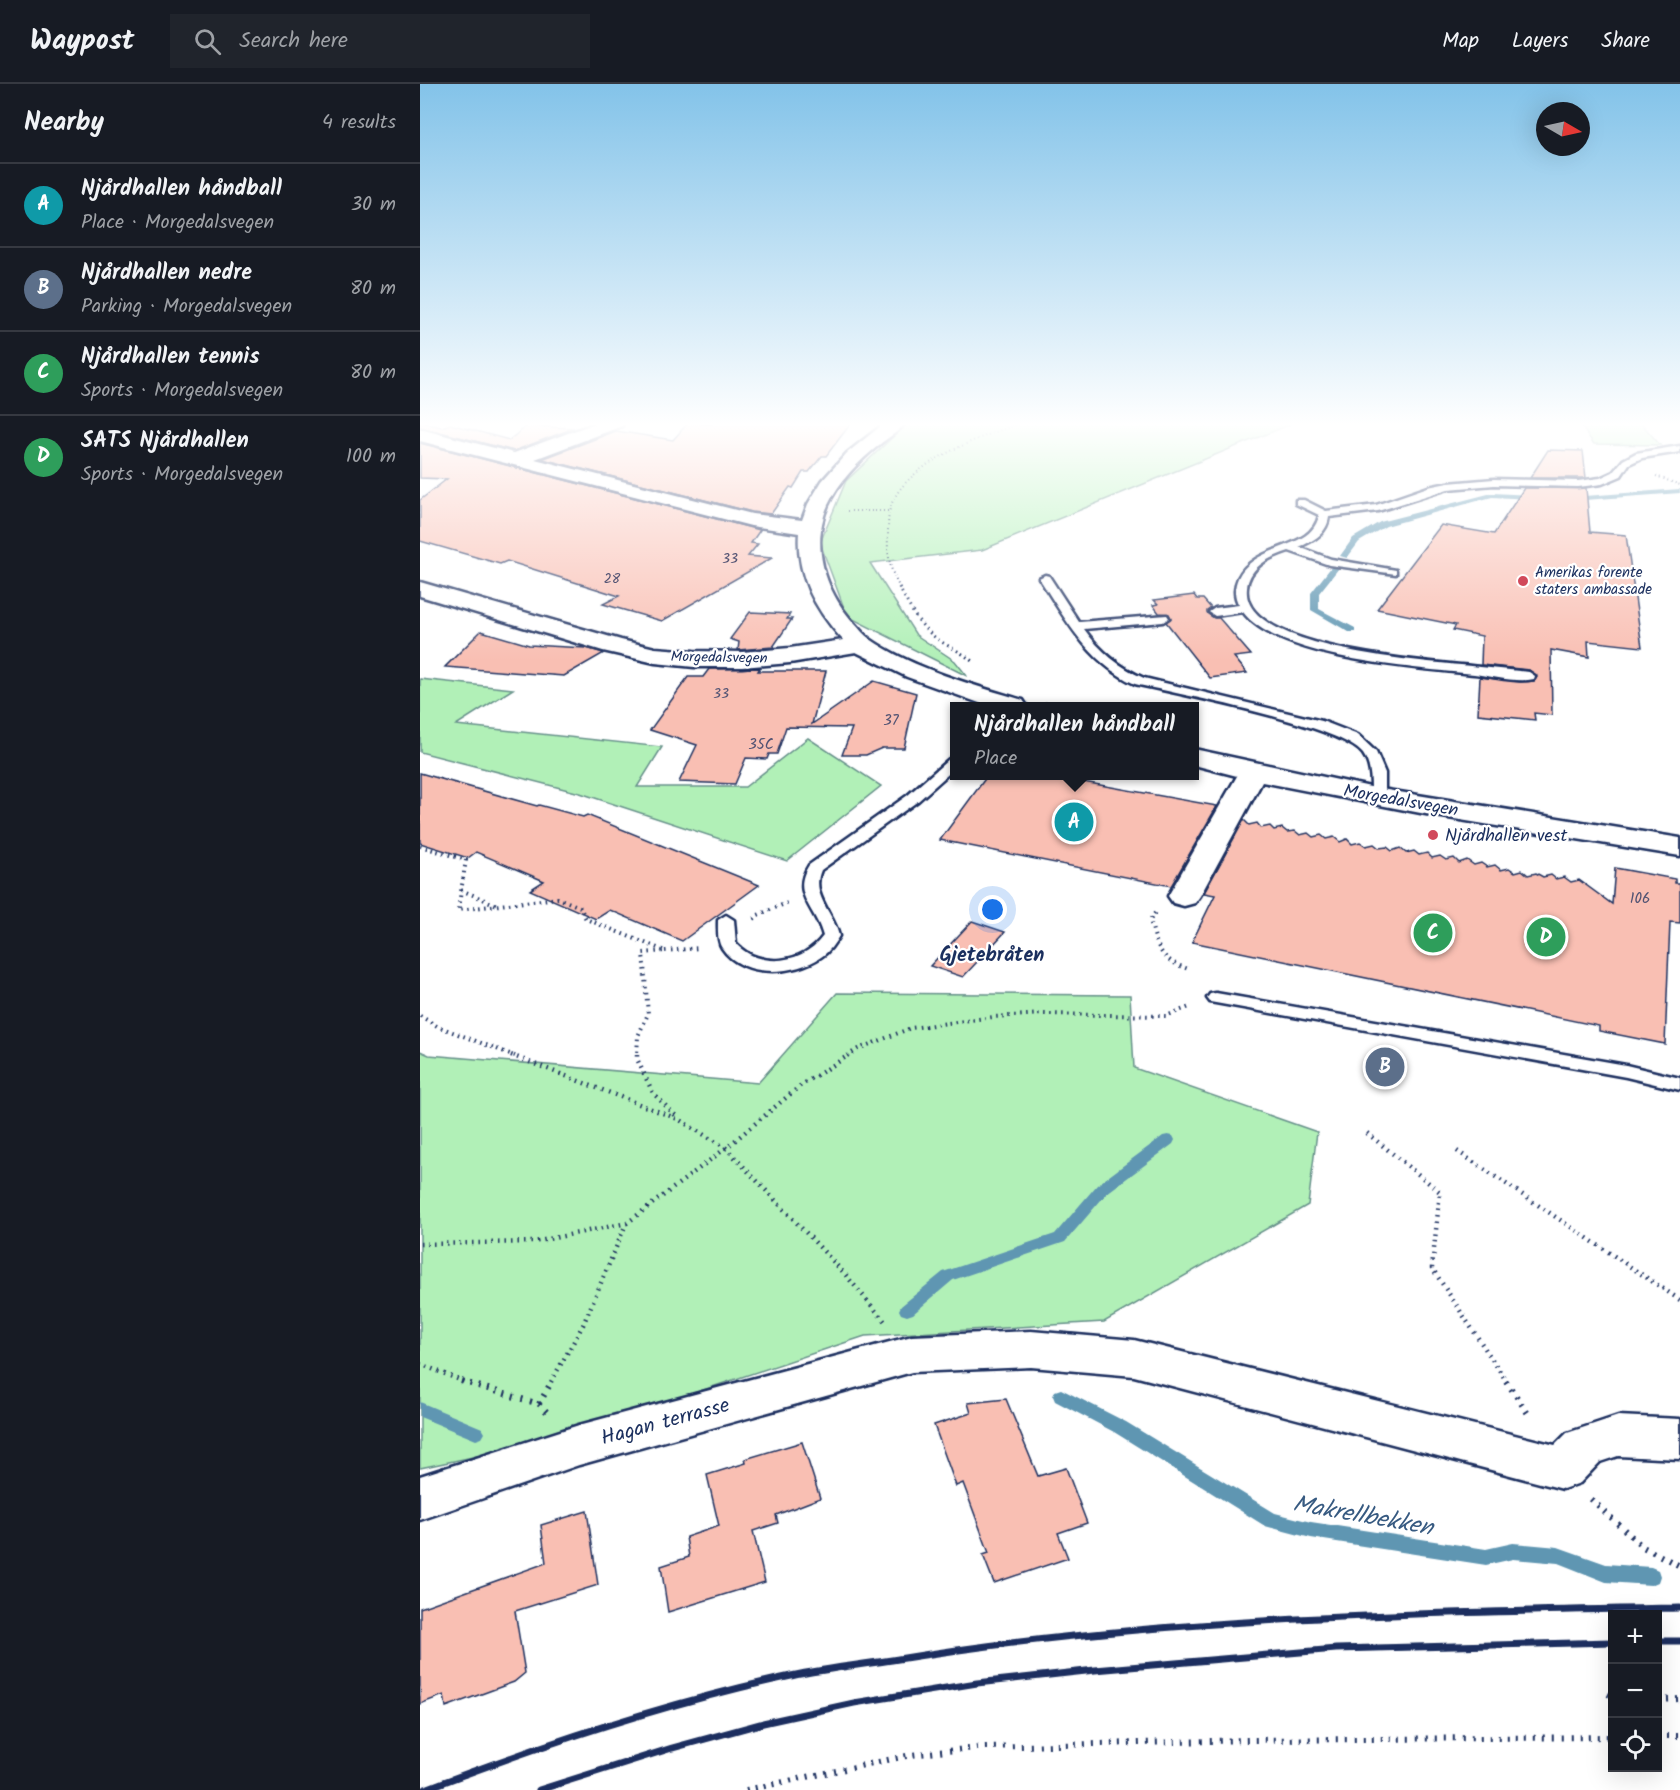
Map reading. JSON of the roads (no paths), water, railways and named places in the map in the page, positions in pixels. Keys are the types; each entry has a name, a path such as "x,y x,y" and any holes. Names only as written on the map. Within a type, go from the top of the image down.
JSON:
{"street":[{"path":"680,502 751,520 786,526 813,520"},
{"path":"823,502 813,520 808,541 816,586 829,609 860,644 928,678 1002,702"},
{"name":"Morgedalsvegen","path":"420,589 614,646 671,657 764,659 806,656 860,644"},
{"name":"Morgedalsvegen","path":"1199,758 1378,798 1680,846"},
{"path":"1184,896 1253,772"},
{"name":"Hagan terrasse","path":"420,1498 579,1445 912,1354 1031,1349 1134,1358 1563,1468 1584,1447 1618,1436 1680,1439"}],"lane":[{"path":"1300,502 1324,514 1378,508 1400,502"},
{"path":"1324,514 1324,522 1319,531 1305,541 1264,555 1249,567 1242,581 1240,594 1245,608 1265,627 1322,648 1385,660 1529,676"},
{"path":"1289,547 1329,562 1392,572"},
{"path":"1045,578 1097,654 1123,675 1317,724 1353,738 1369,752 1378,773 1378,798"},
{"path":"1215,612 1245,608"},
{"path":"1076,626 1163,618"},
{"path":"726,920 728,945 746,960 775,965 794,963 820,951 831,936 830,927 807,886 808,878 814,868 914,798 950,766"},
{"path":"1216,998 1626,1071 1680,1084"}],"waterway":[{"path":"1344,556 1356,540 1383,524 1467,502"},
{"path":"1335,568 1315,593 1315,610 1352,630"},
{"path":"907,1310 948,1276 1060,1238 1102,1189 1168,1140"},
{"name":"Makrellbekken","path":"1061,1396 1120,1427 1271,1520 1311,1530 1486,1557 1513,1551 1558,1555 1606,1573 1651,1576"},
{"name":"Makrellbekken","path":"420,1409 476,1433"}],"railway":[{"path":"423,1790 513,1757 651,1712 744,1687 816,1671 1088,1634 1186,1626 1383,1615 1680,1608"},
{"path":"1662,1641 1680,1641"},
{"path":"539,1790 672,1748 763,1723 854,1703 977,1683 1095,1670 1336,1649 1608,1642"}],"place":[{"name":"Amerikas forente staters ambassade","path":"1523,581"},
{"name":"Njårdhallen håndball","path":"1074,822"},
{"name":"Njårdhallen vest","path":"1433,835"},
{"name":"Njårdhallen tennis","path":"1433,933"},
{"name":"SATS Njårdhallen","path":"1546,937"},
{"name":"Njårdhallen nedre","path":"1385,1067"}],"district":[{"name":"Gjetebråten","path":"992,954"}]}
